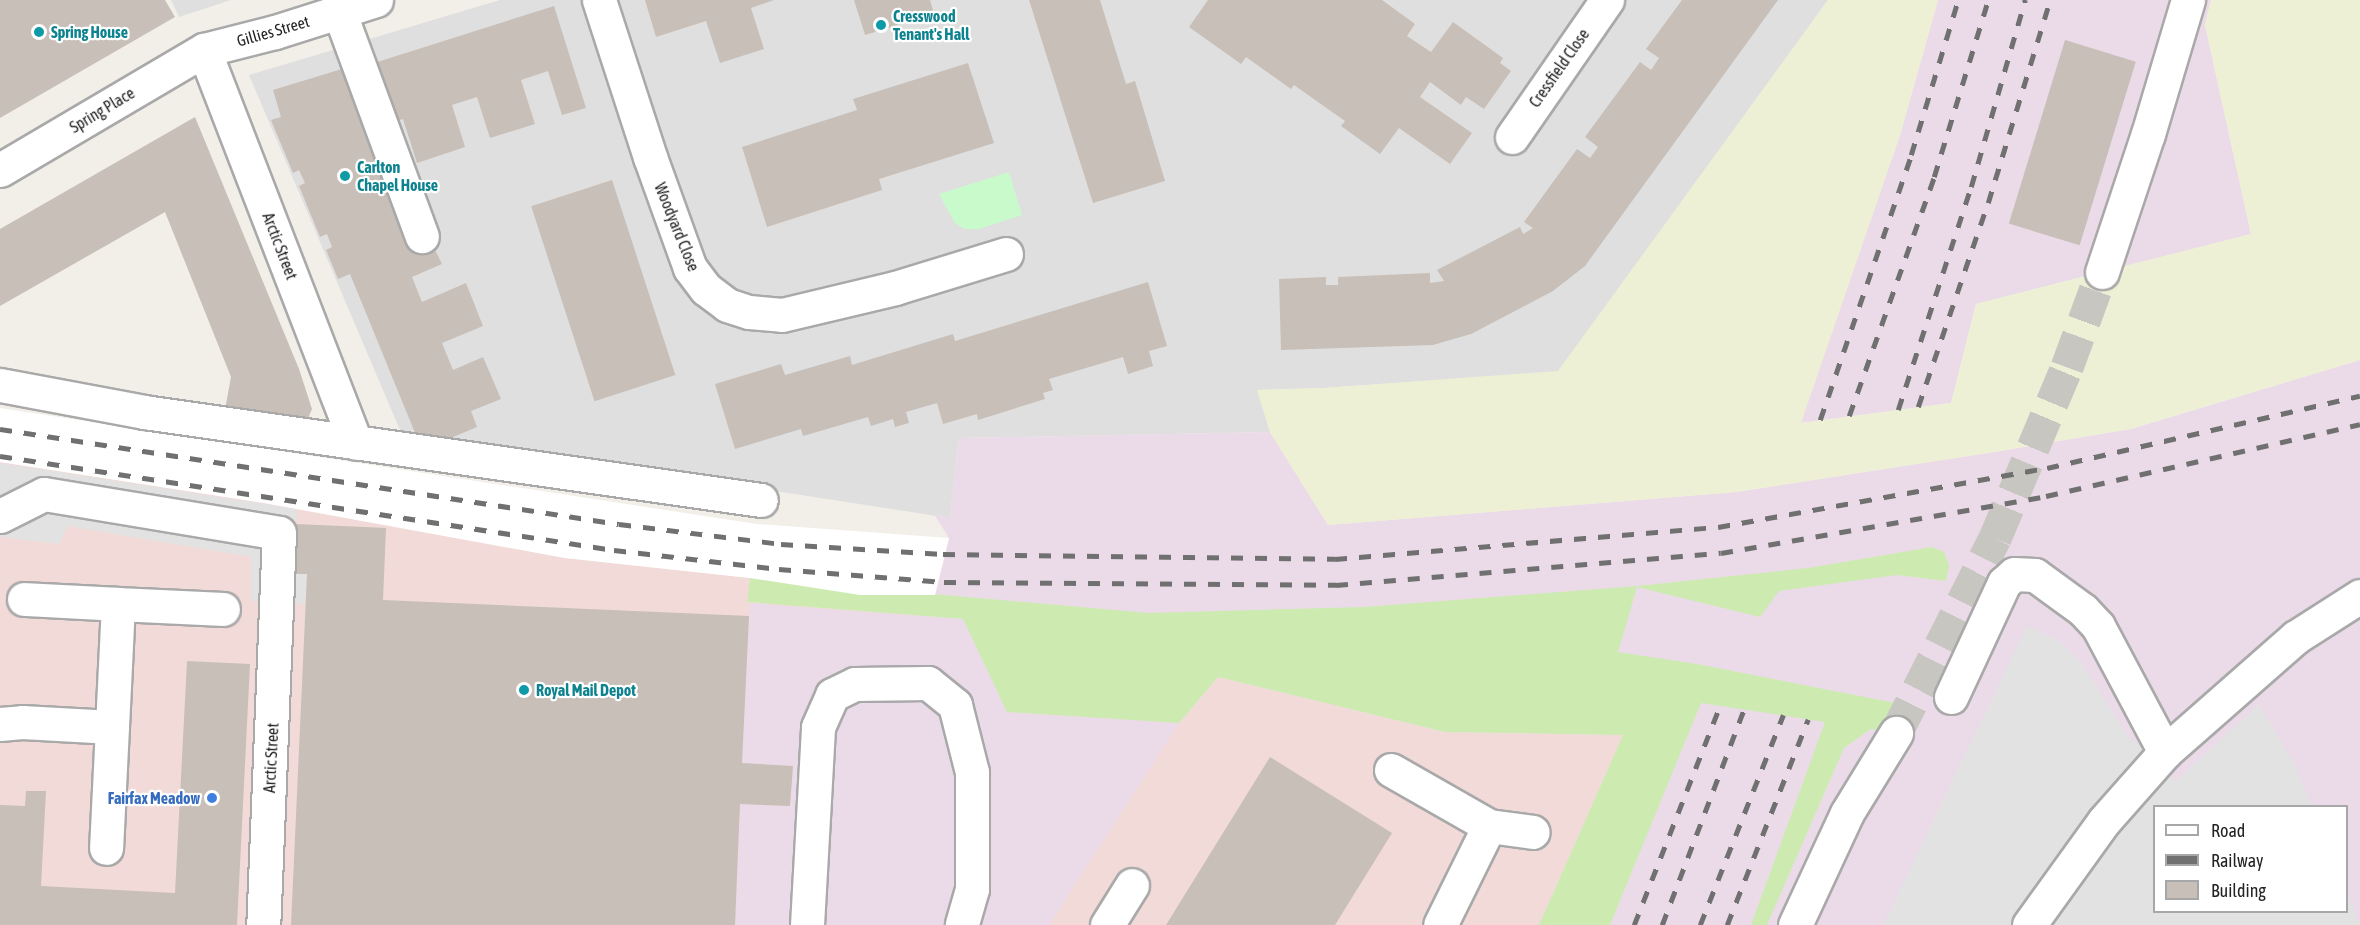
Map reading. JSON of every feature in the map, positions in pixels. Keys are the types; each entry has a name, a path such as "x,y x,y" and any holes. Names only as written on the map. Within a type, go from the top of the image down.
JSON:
{"street":[{"name":"Gillies Street","path":"204,50 275,32 376,0"},
{"name":"Woodyard Close","path":"599,0 650,157 690,268 706,289 727,305 749,312 782,315 895,288 1006,254"},
{"name":"Cressfield Close","path":"1512,137 1607,0"},
{"path":"2102,272 2148,134 2188,0"},
{"path":"339,11 422,236"},
{"name":"Spring Place","path":"0,170 204,50"},
{"name":"Arctic Street","path":"204,50 356,443"},
{"path":"0,385 144,412 761,500"},
{"name":"Arctic Street","path":"0,516 44,494 279,533 263,925"},
{"path":"1951,697 2004,583 2014,574 2035,575 2083,610 2098,626 2165,752"},
{"path":"2029,925 2104,821 2165,752 2296,637 2360,596"},
{"path":"24,599 223,609"},
{"path":"106,848 118,604"},
{"path":"807,925 818,727 832,695 855,684 928,683 955,705 972,772 972,889 962,925"},
{"path":"0,724 22,722 112,727"},
{"path":"1795,925 1847,813 1896,733"},
{"path":"1391,770 1489,826 1533,832"},
{"path":"1440,925 1489,826"},
{"path":"1107,925 1132,885"}],"shaded area":[{"path":"171,0 231,0 179,17"},
{"path":"500,0 1828,0 1558,372 1324,388 1258,390 1270,432 959,438 950,518 568,459 411,456 249,75"},
{"path":"1938,0 2211,0 2205,25 2251,234 1976,304 1951,403 1800,423 1900,135"},
{"path":"2360,360 2360,925 1539,925 1623,735 1445,732 1218,677 1179,723 1049,925 735,925 740,804 790,806 793,766 742,763 750,603 962,619 935,595 949,538 934,514 950,518 959,438 1270,432 1328,525 1736,492 2131,429"},
{"path":"0,462 264,503 565,558 750,578 748,602 964,619 1179,723 1218,677 1445,732 1623,735 1539,925 0,925"},
{"path":"0,463 297,509 294,573 307,574 305,604 251,601 251,557 68,526 59,544 1,537"},
{"path":"2027,626 2059,641 2083,665 2127,735 2176,781 2259,704 2295,765 2312,805 2153,805 2153,913 2348,913 2348,895 2360,925 1883,925"}],"green space":[{"path":"1828,0 1938,0 1900,135 1801,423 1951,403 1976,304 2251,234 2205,25 2211,0 2360,0 2360,360 2130,429 1994,452 1736,492 1328,525 1270,432 1257,390 1324,388 1558,371"},
{"path":"1009,172 1022,215 979,229 965,229 955,223 939,194"},
{"path":"1932,547 1944,552 1949,565 1946,581 1897,575 1779,591 1760,617 1637,587 1618,652 1697,664 1916,707 1910,736 1871,729 1844,748 1767,925 1751,925 1825,722 1701,703 1610,925 1539,925 1623,735 1445,732 1218,677 1179,723 1007,712 963,619 747,602 750,578 1149,613 1364,607 1637,586 1808,568"}],"pier":[{"path":"0,408 757,524 949,538 935,595 860,595 750,578 565,558 264,503 0,462"}],"building":[{"name":"Spring House","path":"0,0 165,0 175,17 0,118"},
{"path":"645,0 774,0 751,8 764,49 720,63 706,21 656,37"},
{"name":"Cresswood Tenant's Hall","path":"854,0 930,0 934,14 865,35"},
{"path":"1029,0 1100,0 1126,84 1135,81 1165,181 1093,203"},
{"path":"1208,0 1382,0 1415,24 1407,36 1431,52 1453,22 1503,58 1500,63 1511,71 1484,109 1466,97 1461,105 1430,82 1420,97 1472,133 1450,164 1399,128 1380,154 1341,126 1345,121 1294,85 1291,89 1246,57 1241,64 1189,27"},
{"path":"1682,0 1778,0 1585,266 1553,291 1471,334 1433,345 1281,350 1279,279 1326,277 1326,285 1338,285 1338,277 1430,273 1430,283 1444,281 1437,270 1520,227 1523,234 1533,228 1524,222 1577,149 1590,158 1598,147 1585,137 1640,62 1651,70 1659,58 1646,49"},
{"path":"554,6 586,108 562,115 548,71 521,80 535,124 490,138 477,97 452,105 465,147 417,163 403,119 390,123 371,64"},
{"path":"2065,40 2136,62 2080,245 2009,224"},
{"path":"968,63 994,143 879,179 882,190 767,227 742,147 857,110 853,99"},
{"path":"345,68 442,264 412,277 422,302 466,283 483,326 442,343 453,370 483,357 501,399 471,411 477,427 422,450 350,274 338,279 326,250 332,247 327,234 320,237 299,186 305,183 299,170 293,173 271,120 281,117 273,90"},
{"path":"195,117 299,369 312,409 307,421 224,415 231,377 165,212 0,306 0,229"},
{"path":"612,180 675,375 595,401 531,206"},
{"path":"1148,282 1167,346 1149,351 1153,366 1128,374 1123,357 1049,379 1053,390 1043,393 1045,399 978,420 977,414 943,424 937,403 906,412 909,423 895,427 893,419 871,426 868,417 803,436 801,429 735,449 715,384 781,364 785,375 850,356 852,365 953,334 955,341"},
{"name":"Royal Mail Depot","path":"296,524 386,528 383,600 749,616 742,763 793,766 790,806 740,804 735,925 291,925 307,574 294,574"},
{"name":"Fairfax Meadow","path":"187,661 250,664 237,925 0,925 0,805 25,806 26,791 46,791 41,886 175,893"},
{"path":"1270,757 1392,833 1335,925 1166,925"}],"tunnel":[{"path":"1896,733 1995,538 2067,367 2102,272"}],"railway":[{"path":"1820,420 1911,155 1958,0"},
{"path":"1849,416 1934,177 1988,0"},
{"path":"1898,410 1971,187 2025,0"},
{"path":"1918,407 1988,203 2050,0"},
{"path":"0,429 619,524 781,544 943,554 1335,559 1718,527 2047,468 2360,396"},
{"path":"0,456 614,550 779,569 944,582 1336,585 1721,553 2046,496 2360,424"},
{"path":"1634,925 1720,706"},
{"path":"1662,925 1744,709"},
{"path":"1700,925 1783,715"},
{"path":"1727,925 1808,719"}],"place":[{"name":"Cresswood Tenant's Hall","path":"881,25"},
{"name":"Spring House","path":"39,32"},
{"name":"Carlton Chapel House","path":"345,176"},
{"name":"Royal Mail Depot","path":"524,690"},
{"name":"Fairfax Meadow","path":"212,798"}]}
